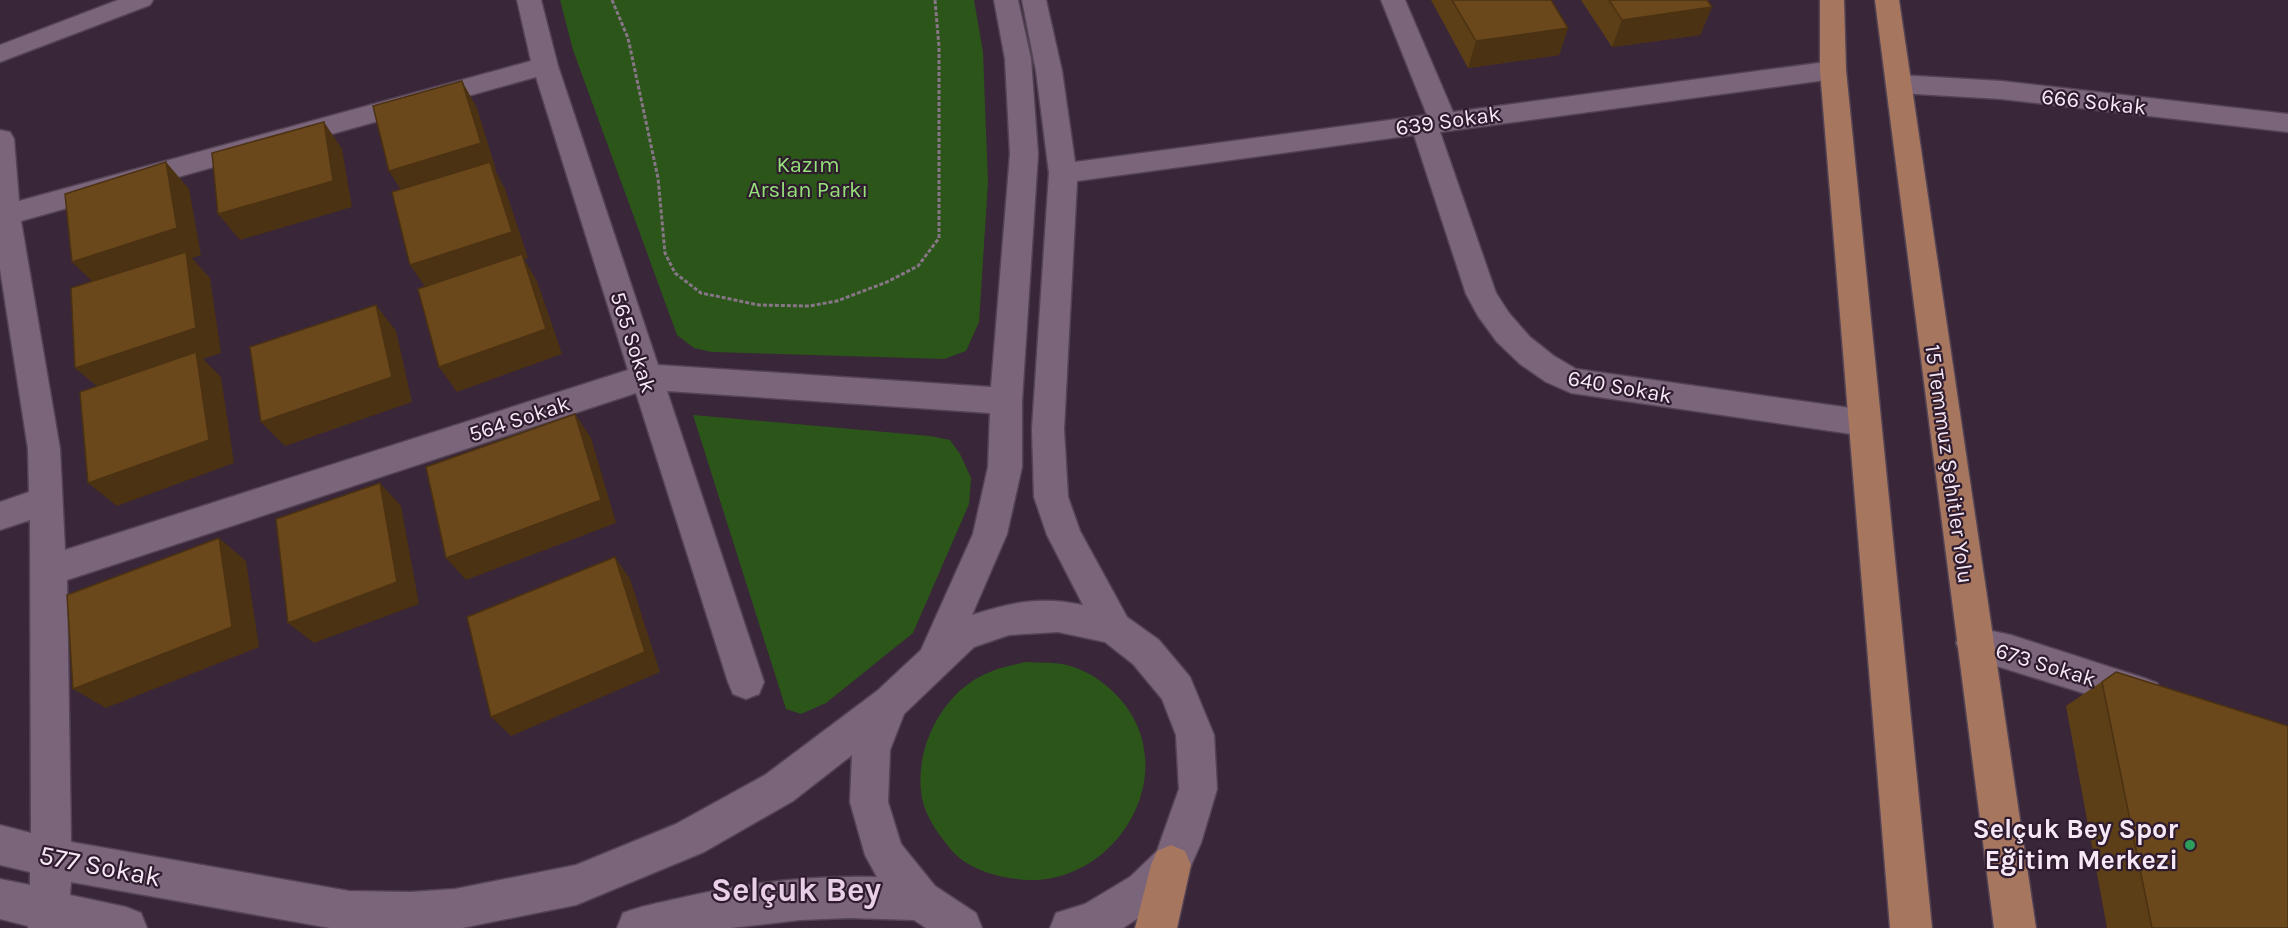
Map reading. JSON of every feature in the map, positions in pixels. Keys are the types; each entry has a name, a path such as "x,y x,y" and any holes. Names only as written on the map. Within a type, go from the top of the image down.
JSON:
{"main road":[{"path":"1832,0 1833,70 1911,928"},
{"name":"15 Temmuz Şehitler Yolu","path":"1887,0 2015,928"},
{"path":"1156,928 1170,866"}],"street":[{"path":"0,54 141,0"},
{"name":"565 Sokak","path":"529,0 544,66 746,682"},
{"path":"933,662 990,534 1005,467 1006,401 1024,154 1018,59 1006,0"},
{"path":"1034,0 1049,70 1063,173 1048,429 1051,496 1064,535 1114,628 1146,652 1177,689 1196,735 1198,789 1181,843 1170,866 1144,891 1101,918 1092,923 1071,928"},
{"name":"640 Sokak","path":"1393,0 1433,122 1481,294 1491,314 1510,337 1548,370 1571,381 1865,423"},
{"path":"6,215 544,66"},
{"name":"639 Sokak","path":"1063,173 1833,70"},
{"name":"666 Sokak","path":"1899,84 2001,90 2288,123"},
{"path":"0,140 6,215 44,449 49,571 51,858 49,919"},
{"name":"564 Sokak","path":"49,571 645,377 1006,401"},
{"path":"0,516 46,500"},
{"name":"577 Sokak","path":"0,845 51,858 349,911 410,912 455,909 576,885 690,838 779,789 890,704 962,635 1009,619 1058,616 1114,628"},
{"name":"673 Sokak","path":"1974,643 2011,652 2177,706"},
{"path":"890,704 872,750 869,802 885,855 921,900 961,928"},
{"path":"638,928 726,909 781,901 886,897 921,900"},
{"path":"0,899 49,919 126,928"}],"path":[{"path":"612,0 628,39 658,178 665,253 675,273 701,292 759,305 809,306 837,301 887,282 918,266 939,238 939,47 935,0"}],"green space":[{"name":"Kazım Arslan Parkı","path":"560,0 974,0 983,52 988,183 979,322 966,351 944,359 712,352 694,348 677,335 573,50"},
{"path":"693,415 930,436 950,440 960,454 971,478 969,504 913,633 826,703 801,714 786,709"},
{"path":"1025,662 1068,665 1104,684 1134,719 1145,752 1143,786 1131,819 1110,846 1082,867 1048,879 1002,877 979,870 965,862 953,852 934,827 922,798 920,779 922,760 927,741 945,707 958,692 973,681 994,670"}],"building":[{"path":"1452,0 1551,0 1568,28 1476,41"},
{"path":"1609,0 1707,0 1712,7 1622,20"},
{"path":"462,81 481,143 389,171 373,106"},
{"path":"324,122 333,181 218,214 212,153"},
{"path":"166,162 177,228 72,262 65,194"},
{"path":"490,162 512,232 410,265 392,192"},
{"path":"186,252 196,328 75,368 71,288"},
{"path":"522,254 546,329 439,367 418,289"},
{"path":"376,305 392,377 261,422 250,347"},
{"path":"196,352 209,440 88,483 80,392"},
{"path":"575,414 601,500 446,558 426,467"},
{"path":"380,483 397,582 288,623 276,519"},
{"path":"219,538 232,627 73,689 67,595"},
{"path":"615,557 645,652 491,717 467,617"},
{"name":"Selçuk Bey Spor Eğitim Merkezi","path":"2116,672 2288,726 2288,928 2152,928 2102,682"}],"place":[{"name":"Selçuk Bey Spor Eğitim Merkezi","path":"2190,845"}],"district":[{"name":"Selçuk Bey","path":"796,889"}]}
